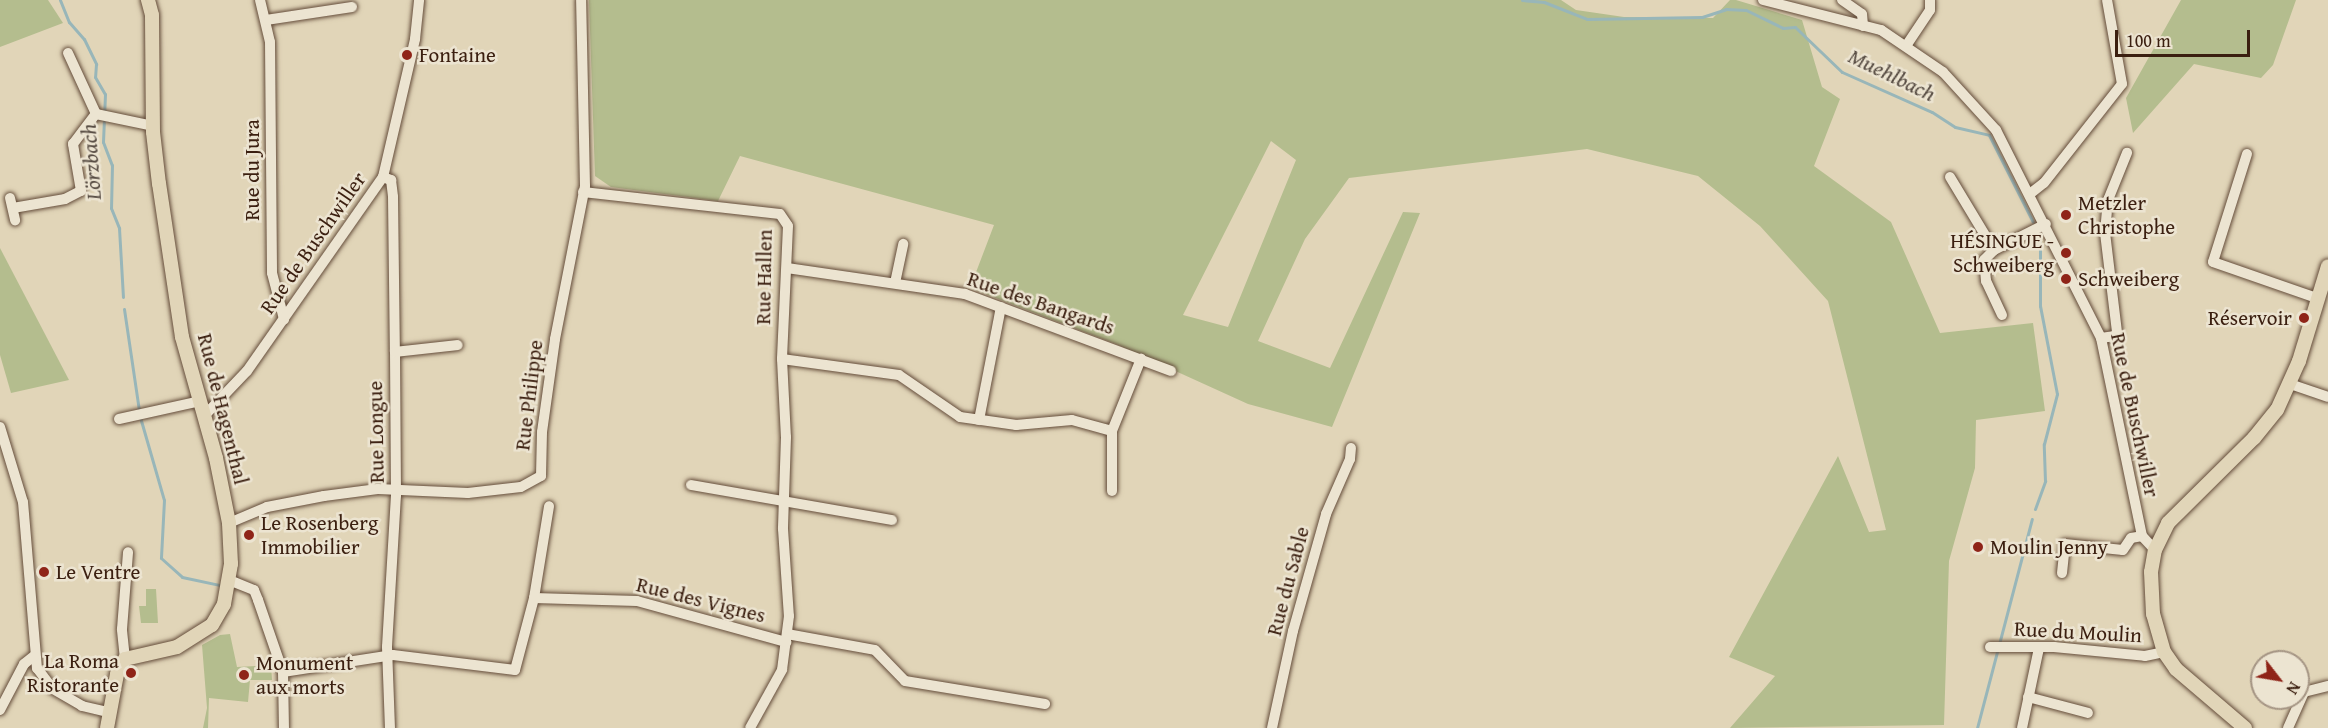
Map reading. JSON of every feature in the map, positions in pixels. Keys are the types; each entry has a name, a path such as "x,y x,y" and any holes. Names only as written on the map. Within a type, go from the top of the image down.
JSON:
{"main road":[{"name":"Rue de Hagenthal","path":"140,0 152,34"},
{"name":"Rue de Hagenthal","path":"125,659 177,647 200,635 221,613 229,580 228,523 204,408 182,337 153,126 152,34 148,0"},
{"path":"2244,728 2176,669 2164,652 2153,614 2151,572 2155,550 2168,524 2254,438 2290,384 2328,266"},
{"path":"107,728 117,674 125,659"}],"street":[{"name":"Rue du Jura","path":"260,0 270,42 272,273 284,319"},
{"name":"Rue de Buschwiller","path":"204,408 247,370 383,177 415,39 419,0"},
{"name":"Rue Philippe","path":"228,523 292,501 378,489 479,492 522,487 541,476 542,432 555,339 583,192 580,0"},
{"name":"Rue de Buschwiller","path":"1763,0 1881,30 1943,72 1971,99 1996,130 2031,193 2101,338 2142,536"},
{"path":"1842,0 1862,14 1863,26"},
{"path":"1906,46 1930,10 1930,0"},
{"path":"2031,193 2044,183 2122,84 2107,0"},
{"path":"266,20 352,7"},
{"path":"68,53 101,115"},
{"path":"101,115 153,126"},
{"path":"15,220 12,203 65,199 81,191 73,144 101,115"},
{"path":"2101,338 2115,336 2117,332 2105,233 2108,200 2127,153"},
{"path":"2247,154 2213,262 2319,299"},
{"name":"Rue Longue","path":"383,177 391,180 393,197 395,352 396,491 387,656 390,728"},
{"path":"1950,177 1994,250"},
{"name":"Rue Hallen","path":"583,192 780,214 788,225 782,359 786,437 783,504 790,595 787,638 782,670 750,728"},
{"path":"2002,315 1986,281 1984,260 1994,250 2046,224"},
{"path":"895,283 903,244"},
{"name":"Rue des Bangards","path":"787,268 965,294 1171,371"},
{"path":"979,420 1000,307"},
{"path":"395,352 458,345"},
{"path":"782,359 899,375 960,417 1016,425 1072,420 1112,431"},
{"path":"1112,491 1112,431 1140,359"},
{"path":"2290,384 2328,397"},
{"path":"119,420 140,415 204,408"},
{"path":"0,427 23,502 34,656 37,668 53,689 82,706 109,712"},
{"name":"Rue du Sable","path":"1272,728 1293,630 1326,514 1350,459 1351,448"},
{"path":"691,485 783,504 892,520"},
{"path":"283,672 387,656 516,670 534,598 549,506"},
{"path":"2062,573 2065,544 2123,550 2131,538 2142,536 2155,550"},
{"path":"125,659 122,629 128,552"},
{"path":"229,580 254,590 283,672 284,728"},
{"name":"Rue des Vignes","path":"534,598 637,601 787,638 875,650 905,681 1045,704"},
{"name":"Rue du Moulin","path":"1992,647 2145,656 2164,652"},
{"path":"2022,728 2039,648"},
{"path":"0,710 24,664 34,656"},
{"path":"2288,728 2304,692 2328,686"},
{"path":"2028,697 2088,713"}],"green space":[{"path":"0,0 48,0 63,23 0,47"},
{"path":"589,0 1561,0 1576,10 1624,17 1713,18 1730,0 1736,0 1802,20 1822,87 1840,99 1814,166 1891,222 1940,333 2033,323 2045,411 1976,420 1975,468 1949,561 1944,725 1730,728 1775,676 1729,657 1838,456 1869,532 1886,530 1828,301 1760,226 1698,176 1587,149 1349,178 1305,239 1258,341 1330,368 1403,212 1420,213 1332,427 1248,404 1116,344 970,288 994,225 740,156 718,201 611,187 595,176","holes":["1271,141 1296,160 1228,327 1183,315"]},
{"path":"2181,0 2296,0 2273,65 2261,78 2194,64 2133,133 2126,98"},
{"path":"0,248 69,380 11,393 0,355"},
{"path":"146,589 156,589 158,623 141,623 139,606 146,606"},
{"path":"230,634 237,667 271,665 272,680 250,680 248,702 209,698 208,728 203,728 207,708 202,645 220,635"}],"waterway":[{"name":"Lörzbach","path":"60,0 69,22 84,39 96,64 95,77 105,94 103,142 112,165 111,208 119,228 123,297"},
{"name":"Muehlbach","path":"1522,0 1544,2 1587,19 1702,17 1726,9 1746,10 1783,28 1795,27 1842,72 1932,112 1955,127 1989,135 2033,222"},
{"path":"2035,509 2045,481 2044,444 2057,394 2040,306 2040,235"},
{"path":"124,309 139,411"},
{"path":"140,417 164,500 161,558 182,577 220,585"},
{"path":"1977,728 2032,519"}],"place":[{"name":"Fontaine","path":"407,55"},
{"name":"Metzler Christophe","path":"2066,215"},
{"name":"HÉSINGUE - Schweiberg","path":"2066,253"},
{"name":"Schweiberg","path":"2066,279"},
{"name":"Réservoir","path":"2304,318"},
{"name":"Le Rosenberg Immobilier","path":"249,535"},
{"name":"Moulin Jenny","path":"1978,547"},
{"name":"Le Ventre","path":"44,572"},
{"name":"La Roma Ristorante","path":"131,673"},
{"name":"Monument aux morts","path":"244,675"}]}
